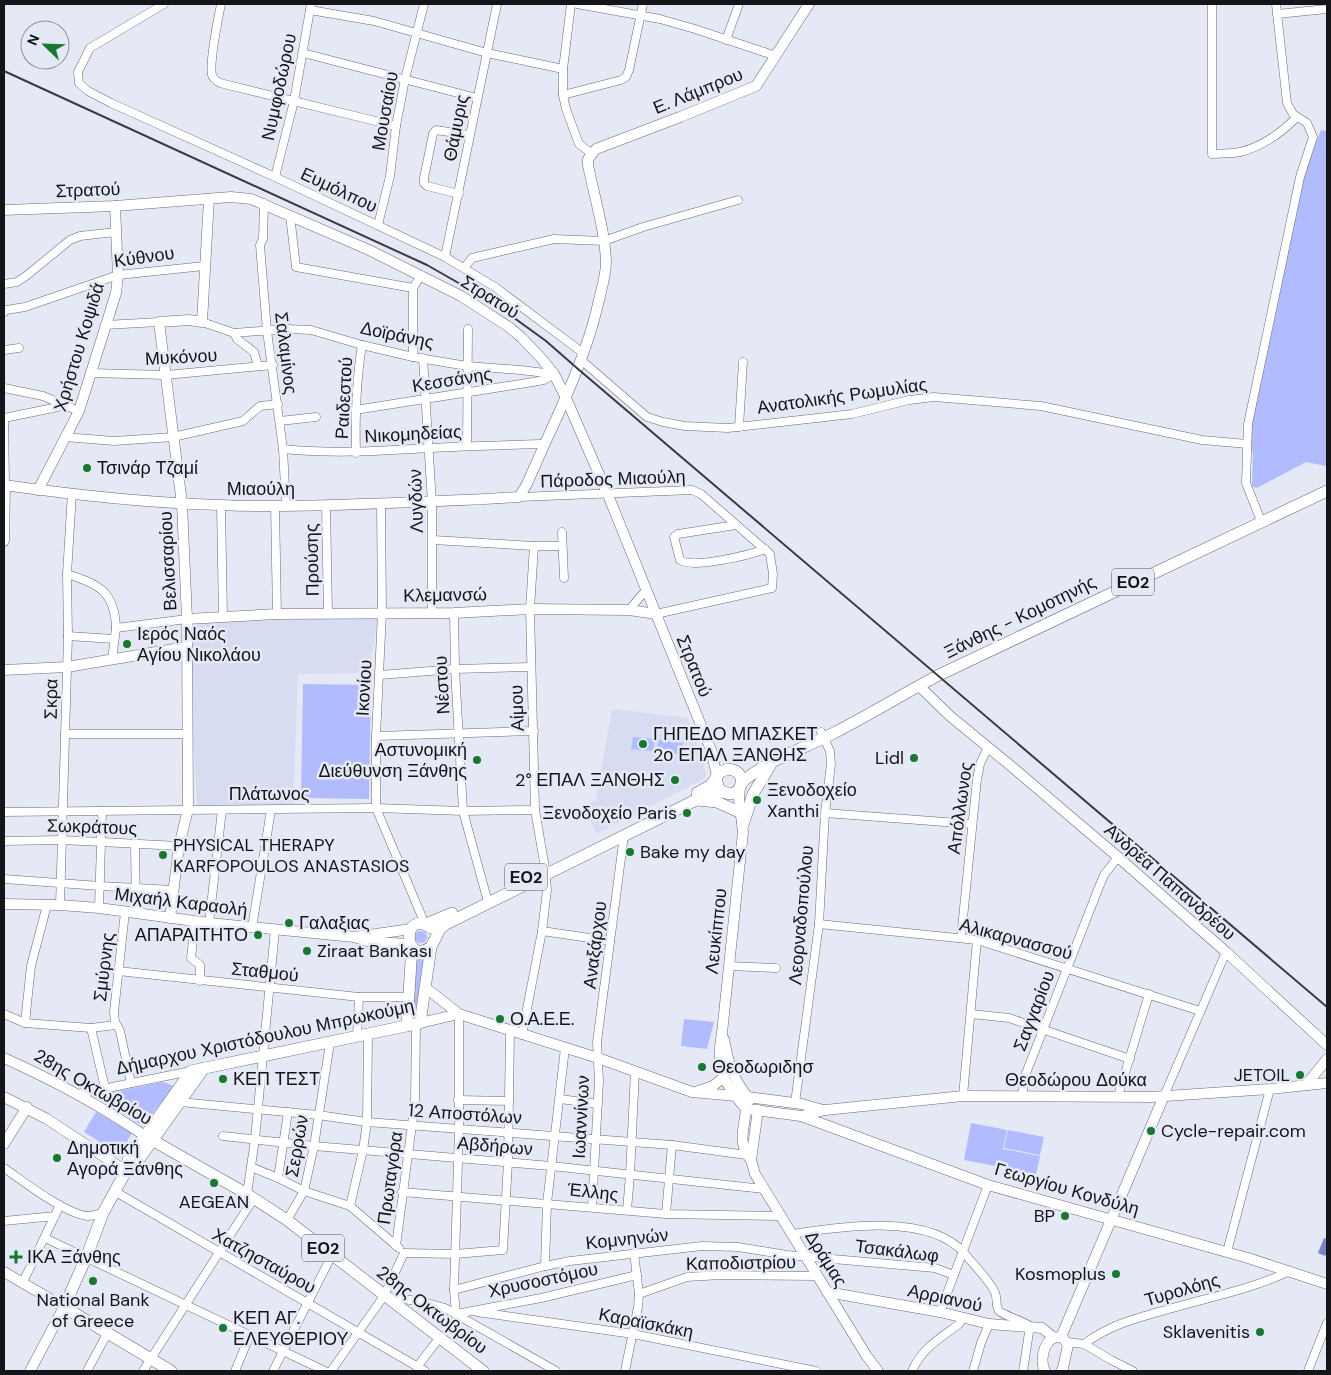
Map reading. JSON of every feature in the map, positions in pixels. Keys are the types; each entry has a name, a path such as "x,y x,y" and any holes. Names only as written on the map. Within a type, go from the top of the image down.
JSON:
{"main road":[{"name":"Ξάνθης - Κομοτηνής","path":"919,686 1327,491"},
{"name":"ΕΟ2","path":"433,943 440,929 446,924 487,900 707,788 723,770 748,768 869,715 884,704 919,686"},
{"name":"ΕΟ2","path":"545,871 712,793 735,792 749,776 822,735"},
{"path":"743,829 753,794 773,762"},
{"path":"734,770 739,774 741,784"},
{"path":"717,778 717,786 723,792"},
{"path":"696,800 717,802 737,811"},
{"name":"ΕΟ2","path":"411,929 417,924 425,924 487,900"},
{"path":"414,1024 426,988 433,943 433,930 425,924"},
{"path":"411,929 408,936 411,946 408,997 414,1024"},
{"path":"411,946 419,950 427,949 433,943"},
{"name":"Δήμαρχου Χριστόδουλου Μπρωκούμη","path":"191,1071 414,1024"},
{"path":"171,1371 64,1307 86,1258 103,1213 126,1171 128,1160 180,1102 204,1068"},
{"path":"149,1138 191,1071"},
{"name":"28ης Οκτωβρίου","path":"149,1138 251,1196 287,1220 482,1371"}],"street":[{"name":"Ευμόλπου","path":"164,4 90,48 78,72 79,83 88,91 378,225 464,268 494,287 582,356"},
{"path":"220,4 212,62 212,76 214,79 220,83 396,126"},
{"name":"Μουσαίου","path":"378,225 390,176 396,126 405,79 424,4"},
{"name":"Θάμυρις","path":"445,258 497,4"},
{"path":"519,497 528,484 544,444 566,398 582,356 596,314 606,264 604,241 588,165 591,153 579,144 563,95 563,69 572,4"},
{"path":"577,4 695,29 776,56"},
{"path":"563,95 621,80 626,76 630,70 644,4"},
{"path":"726,40 739,4"},
{"name":"Ε. Λάμπρου","path":"591,153 596,149 756,86 809,4"},
{"path":"1212,4 1212,154 1239,153 1249,149 1277,134 1298,117"},
{"path":"1261,521 1246,483 1248,424 1300,176 1313,137 1307,123 1293,114 1287,103 1276,4"},
{"path":"311,7 374,21 487,53 563,69"},
{"name":"Νυμφοδώρου","path":"275,177 294,101 311,7"},
{"path":"1277,14 1327,9"},
{"path":"303,53 477,98"},
{"path":"459,194 427,186 424,183 424,178 433,134 436,130 469,135"},
{"name":"Στρατού","path":"4,210 115,206 239,196 264,204 421,275 468,300 509,327 554,374 566,398 656,614 710,750 717,778"},
{"path":"202,322 209,199"},
{"path":"464,268 472,258 554,239 604,241 643,227 738,200"},
{"name":"Σαλαμίνος","path":"264,204 263,239 260,245 267,331 283,449 286,506"},
{"name":"Χρήστου Κοψιδά","path":"38,490 79,411 116,293 118,275 115,206"},
{"path":"290,216 296,267 413,288"},
{"path":"4,284 17,282 22,279 70,240 80,236 116,232"},
{"name":"Κύθνου","path":"4,312 26,307 118,275 204,266"},
{"path":"413,357 413,288 421,275"},
{"name":"Δοϊράνης","path":"105,325 189,320 202,322 234,333 286,328 311,330 413,357 467,366 554,374"},
{"name":"Βελισσαρίου","path":"159,322 182,504 187,619 188,810 178,846 170,918"},
{"path":"467,446 468,329"},
{"name":"Δοϊράνης","path":"234,333 237,339 254,352 258,366"},
{"name":"Ραιδεστού","path":"356,453 356,380 362,345"},
{"path":"4,350 19,348"},
{"name":"Ανατολικής Ρωμυλίας","path":"582,356 647,416 663,422 685,426 739,427 852,414 909,400 934,397 1042,406 1202,440 1246,444"},
{"name":"Λυγδών","path":"423,358 432,503 432,612"},
{"path":"739,427 743,362"},
{"name":"Μυκόνου","path":"90,374 166,375 273,365"},
{"name":"Κεσσάνης","path":"355,410 533,382 544,380 554,374"},
{"path":"4,388 43,396 79,411"},
{"path":"4,541 4,418 58,407 61,403"},
{"path":"66,437 114,441 173,437 243,421 260,406 278,404"},
{"path":"280,421 316,417"},
{"name":"Νικομηδείας","path":"283,449 356,453 467,446 544,444"},
{"name":"Μιαούλη","path":"4,485 182,504 221,506 432,503 519,497"},
{"name":"Πάροδος Μιαούλη","path":"519,497 608,495 692,490 701,494 765,549"},
{"name":"Σκρα","path":"60,905 68,636 67,574 72,493"},
{"name":"Ικονίου","path":"381,504 382,613 376,736 376,808 425,924"},
{"name":"Προύσης","path":"326,505 328,614"},
{"path":"221,506 223,616"},
{"path":"275,506 277,614"},
{"path":"736,525 678,534 674,537 674,541 680,560 688,563 723,560 752,554 765,549"},
{"path":"562,532 564,578"},
{"path":"433,540 562,546"},
{"name":"Αίμου","path":"522,1035 542,931 546,890 545,871 535,810 530,609 534,546"},
{"name":"Κλεμανσώ","path":"116,628 187,619 277,614 530,609 629,610 656,614 772,588 773,574 770,556 765,549"},
{"path":"67,574 88,580 108,595 115,614 116,628 112,660"},
{"path":"629,610 646,590"},
{"name":"Νέστου","path":"454,612 455,669 463,811 487,900"},
{"path":"68,636 114,639"},
{"path":"4,670 67,667 186,647"},
{"path":"380,675 455,669 531,667"},
{"name":"Απόλλωνος","path":"919,686 950,716 988,747 978,772 960,938"},
{"path":"376,736 534,730"},
{"path":"65,734 187,734"},
{"name":"Λεορναδοπούλου","path":"795,1103 819,924 825,813 831,764 830,751 822,735"},
{"name":"Ανδρέα Παπανδρέου","path":"988,747 1118,857 1226,952 1327,1045"},
{"name":"Στρατού","path":"710,750 720,762 734,770"},
{"name":"Λευκίππου","path":"741,784 739,799 743,829 719,1063 724,1077 735,1096 746,1109"},
{"name":"Λευκίππου","path":"723,792 737,811 743,829"},
{"name":"Πλάτωνος","path":"4,812 376,808 463,811 535,810"},
{"path":"209,924 222,810"},
{"path":"252,928 271,810"},
{"path":"99,908 102,811"},
{"path":"825,813 972,824"},
{"name":"Αναξάρχου","path":"598,1058 597,1042 624,835"},
{"name":"Σωκράτους","path":"4,841 62,840 178,846"},
{"name":"Σμύρνης","path":"131,1083 114,1012 118,971 136,888 136,843"},
{"name":"Σαγγαρίου","path":"1022,1096 1025,1076 1097,892 1104,876 1118,857"},
{"path":"4,879 173,890"},
{"name":"Μιχαήλ Καραολή","path":"4,904 99,908 209,924 354,937 370,942 411,946"},
{"path":"25,1022 31,966 48,905"},
{"path":"194,922 191,958 200,965 200,981"},
{"name":"Αλικαρνασσού","path":"819,924 977,940 1200,1011"},
{"name":"Μιχαήλ Καραολή","path":"354,937 411,929"},
{"path":"143,1371 219,1253 251,1196 251,1167 274,930"},
{"path":"542,931 610,941"},
{"path":"963,1096 977,940"},
{"path":"1060,1339 1226,952"},
{"path":"729,966 776,968"},
{"name":"Σταθμού","path":"118,971 359,997 408,997"},
{"path":"426,988 459,1014 459,1130 454,1290 456,1314"},
{"path":"1118,1096 1149,994"},
{"path":"350,1206 363,1150 367,1122 359,997"},
{"path":"4,1014 25,1022 91,1028 116,1025"},
{"name":"Θεοδώρου Δούκα","path":"459,1014 598,1058 692,1092 795,1103 824,1110"},
{"name":"Δήμαρχου Χριστόδουλου Μπρωκούμη","path":"414,1024 459,1014"},
{"path":"971,1014 1009,1018 1130,1059"},
{"name":"Πρωταγόρα","path":"396,1246 415,1102 414,1024"},
{"path":"91,1028 104,1088"},
{"path":"251,1167 304,1191 350,1206 404,1253 455,1254 503,1250 508,1162 510,1031"},
{"name":"Λευκίππου","path":"722,1033 730,1067 739,1086 758,1110"},
{"name":"Σερρών","path":"287,1220 304,1191 314,1146 330,1043"},
{"path":"545,1266 547,1203 560,1099 564,1048"},
{"name":"28ης Οκτωβρίου","path":"4,1058 78,1094 110,1112 149,1138"},
{"name":"Ιωαννίνων","path":"592,1207 598,1104 598,1058"},
{"path":"1306,1085 1327,1059"},
{"name":"Δήμαρχου Χριστόδουλου Μπρωκούμη","path":"78,1094 191,1071"},
{"path":"627,1210 635,1071"},
{"path":"692,1092 707,1089 724,1077"},
{"name":"Θεοδώρου Δούκα","path":"746,1109 800,1116 824,1110 963,1096 1164,1096 1327,1083"},
{"path":"1226,1252 1270,1089"},
{"path":"4,1097 24,1106 126,1171"},
{"path":"560,1099 598,1104"},
{"path":"458,1100 509,1101"},
{"name":"12 Αποστόλων","path":"180,1102 318,1115 367,1122 459,1130 508,1131 672,1145 749,1158"},
{"path":"4,1133 24,1106"},
{"path":"4,1144 24,1106"},
{"name":"Δράμας","path":"746,1109 742,1142 755,1174 878,1371"},
{"path":"749,1158 758,1110"},
{"path":"278,1178 285,1142 288,1112"},
{"name":"Γεωργίου Κονδύλη","path":"800,1116 988,1184 1226,1252 1327,1284"},
{"name":"Αβδήρων","path":"223,1136 314,1146 551,1166 764,1189"},
{"path":"666,1214 672,1145"},
{"path":"4,1168 60,1204 86,1216 103,1213"},
{"path":"940,1312 988,1184"},
{"name":"Χατζησταύρου","path":"114,1191 425,1371"},
{"name":"Έλλης","path":"402,1192 506,1199 666,1214 781,1216"},
{"path":"23,1282 60,1204"},
{"path":"4,1221 55,1216"},
{"path":"792,1234 843,1228 896,1226 932,1231 963,1251 995,1291 998,1310 1030,1326 1023,1371"},
{"path":"45,1238 325,1371"},
{"name":"Κομνηνών","path":"454,1290 545,1266 595,1257 702,1246 738,1247 805,1256"},
{"path":"330,1371 384,1296 404,1253"},
{"path":"625,1371 639,1294 634,1253"},
{"path":"273,1371 332,1255"},
{"name":"Τσακάλωφ","path":"805,1256 935,1268 954,1275"},
{"name":"Τυρολόης","path":"1084,1344 1108,1328 1144,1316 1267,1282 1290,1271"},
{"path":"4,1272 64,1307 30,1371"},
{"name":"Χρυσοστόμου","path":"456,1314 541,1298 637,1275"},
{"name":"Καποδιστρίου","path":"639,1294 687,1277 721,1275 818,1276"},
{"name":"Αρριανού","path":"827,1292 940,1312 962,1319 989,1324 1042,1328 1060,1339"},
{"path":"384,1296 440,1306 556,1371"},
{"name":"Καραϊσκάκη","path":"470,1311 633,1334 816,1371"},
{"path":"912,1371 917,1360 925,1350 959,1324 962,1319"},
{"path":"1308,1371 1327,1323"},
{"path":"973,1371 989,1324"},
{"path":"87,1371 107,1334"},
{"path":"235,1371 250,1335"},
{"path":"417,1367 440,1337"},
{"path":"1060,1339 1068,1349 1061,1371"},
{"path":"1045,1371 1042,1362 1048,1341 1060,1339 1084,1344 1133,1371"}],"shaded area":[{"path":"1321,130 1327,131 1327,469 1326,466 1306,462 1257,488 1252,486 1253,454 1249,437 1304,174"},
{"path":"378,618 368,673 298,674 293,805 197,806 188,622"},
{"path":"303,684 371,685 369,799 301,798"},
{"path":"612,709 688,718 706,773 705,778 702,780 596,834 585,806 596,800"},
{"name":"ΓΗΠΕΔΟ ΜΠΑΣΚΕΤ 2ο ΕΠΑΛ ΞΑΝΘΗΣ","path":"633,737 655,739 653,751 631,749"},
{"path":"658,740 683,743 681,754 657,751"},
{"path":"423,931 426,932 426,942 419,943 416,942 415,935 416,932"},
{"path":"415,956 424,957 415,1016 412,1015"},
{"path":"684,1019 714,1022 707,1049 681,1046"},
{"path":"163,1082 174,1086 143,1126 109,1105 113,1092"},
{"path":"96,1112 132,1133 119,1154 84,1132"},
{"path":"971,1123 1007,1130 1003,1149 1040,1156 1036,1174 964,1160"},
{"path":"1008,1130 1044,1137 1040,1155 1004,1148"},
{"path":"1324,1238 1327,1239 1325,1256 1318,1253"}],"railway":[{"path":"4,71 427,265 492,302 546,341 1327,1007"}],"place":[{"name":"Τσινάρ Τζαμί","path":"87,468"},
{"name":"Ιερός Ναός Αγίου Νικολάου","path":"127,644"},
{"name":"ΓΗΠΕΔΟ ΜΠΑΣΚΕΤ 2ο ΕΠΑΛ ΞΑΝΘΗΣ","path":"643,744"},
{"name":"Lidl","path":"914,758"},
{"name":"Αστυνομική Διεύθυνση Ξάνθης","path":"477,760"},
{"name":"2° ΕΠΑΛ ΞΑΝΘΗΣ","path":"675,780"},
{"name":"Ξενοδοχείο Xanthi","path":"757,800"},
{"name":"Ξενοδοχείο Paris","path":"687,813"},
{"name":"Bake my day","path":"630,852"},
{"name":"PHYSICAL THERAPY KARFOPOULOS ANASTASIOS","path":"163,855"},
{"name":"Γαλαξιας","path":"289,923"},
{"name":"ΑΠΑΡΑΙΤΗΤΟ","path":"258,935"},
{"name":"Ziraat Bankası","path":"307,951"},
{"name":"Ο.Α.Ε.Ε.","path":"500,1019"},
{"name":"Θεοδωριδησ","path":"702,1067"},
{"name":"JETOIL","path":"1300,1075"},
{"name":"ΚΕΠ ΤΕΣΤ","path":"223,1079"},
{"name":"Cycle-repair.com","path":"1151,1131"},
{"name":"Δημοτική Αγορά Ξάνθης","path":"57,1158"},
{"name":"AEGEAN","path":"214,1183"},
{"name":"BP","path":"1065,1216"},
{"name":"ΙΚΑ Ξάνθης","path":"16,1257"},
{"name":"Kosmoplus","path":"1116,1274"},
{"name":"National Bank of Greece","path":"93,1281"},
{"name":"ΚΕΠ ΑΓ. ΕΛΕΥΘΕΡΙΟΥ","path":"223,1328"},
{"name":"Sklavenitis","path":"1260,1332"}]}
